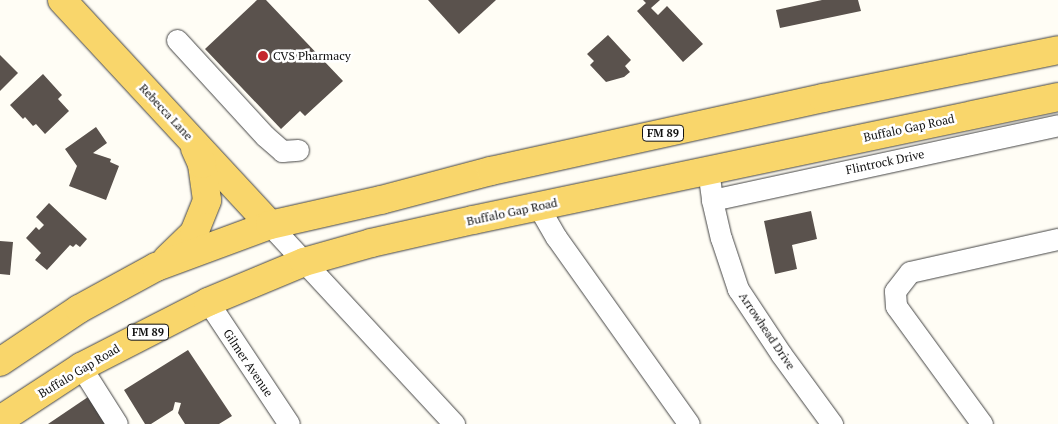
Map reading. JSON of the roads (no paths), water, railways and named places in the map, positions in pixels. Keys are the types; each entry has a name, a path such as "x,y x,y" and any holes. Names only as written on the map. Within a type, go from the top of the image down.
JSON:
{"main road":[{"name":"Rebecca Lane","path":"62,0 270,225"},
{"name":"FM 89","path":"2,358 79,309 156,268 270,225 381,200 491,171 814,100 1058,50"},
{"name":"Buffalo Gap Road","path":"0,420 81,367 208,302 304,262 371,243 538,206 1058,97"},
{"path":"156,268 194,233 207,200 202,164 190,138"}],"street":[{"path":"177,40 271,141 282,151 298,150"},
{"name":"Flintrock Drive","path":"712,200 1058,125"},
{"name":"Arrowhead Drive","path":"708,170 712,200 721,238 738,289 781,354 832,424"},
{"path":"538,206 556,237 689,424"},
{"path":"270,225 454,424"},
{"path":"982,424 896,306 895,291 910,272 1058,239"},
{"name":"Gilmer Avenue","path":"208,302 289,424"},
{"path":"81,367 117,424"}],"place":[{"name":"CVS Pharmacy","path":"263,56"}]}
